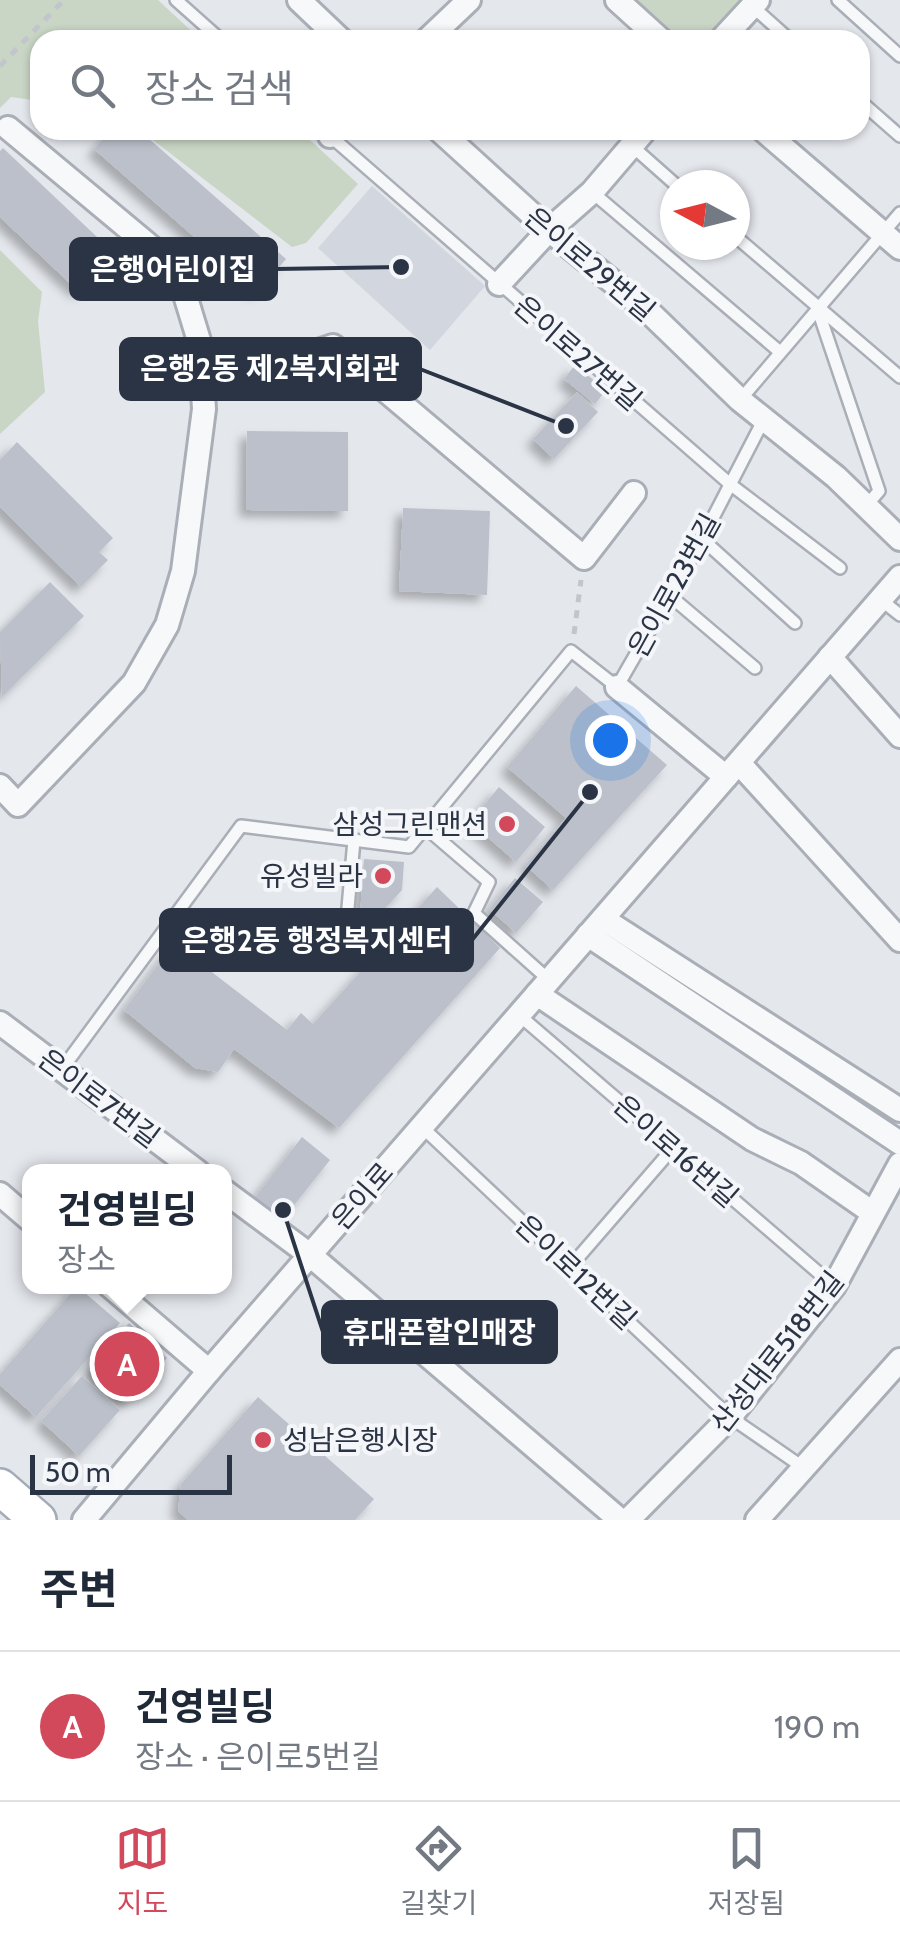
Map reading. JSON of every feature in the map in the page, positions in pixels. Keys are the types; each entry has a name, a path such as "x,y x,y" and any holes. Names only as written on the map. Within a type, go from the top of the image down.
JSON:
{"main road":[{"path":"0,1487 38,1520"}],"street":[{"path":"299,0 331,30"},
{"path":"437,30 469,0"},
{"path":"617,0 650,30"},
{"path":"731,30 755,3"},
{"path":"0,786 18,804 134,682 167,626 182,572 204,409 200,344 182,285 158,253 8,128"},
{"name":"은이로29번길","path":"450,140 548,230 646,310 740,400 836,477 900,539"},
{"path":"499,284 548,230 592,192 636,140"},
{"path":"776,140 891,240"},
{"path":"202,390 334,346 584,558 634,493"},
{"name":"은이로","path":"84,1520 900,578"},
{"path":"830,658 900,736"},
{"name":"은이로23번길","path":"617,687 732,770 900,940"},
{"path":"595,927 900,1110"},
{"path":"595,927 900,1142"},
{"path":"543,987 752,1139 801,1163 873,1213"},
{"name":"은이로7번길","path":"0,1023 187,1164"},
{"name":"산성대로518번길","path":"628,1520 730,1418 834,1286 900,1164"},
{"path":"0,1194 22,1212"},
{"path":"232,1197 310,1255 620,1520"},
{"path":"120,1294 210,1370"},
{"path":"757,1520 900,1360"}],"lane":[{"path":"176,0 210,30"},
{"path":"838,0 900,56"},
{"path":"755,3 781,30"},
{"path":"870,110 900,136"},
{"name":"은이로27번길","path":"339,140 730,484 840,568"},
{"path":"640,140 664,170"},
{"name":"은이로29번길","path":"592,192 780,352"},
{"path":"740,400 817,308 891,240 900,213"},
{"path":"750,249 900,377"},
{"path":"817,308 879,491 866,506"},
{"name":"은이로23번길","path":"572,651 617,687 702,539 764,419"},
{"path":"702,539 795,623"},
{"path":"669,594 755,668"},
{"path":"880,600 900,614"},
{"path":"62,1070 241,826 409,847 572,651"},
{"path":"425,826 489,882 474,914 543,987"},
{"path":"347,919 354,840"},
{"name":"은이로16번길","path":"518,1015 834,1286"},
{"name":"은이로12번길","path":"422,1127 730,1418 804,1468"},
{"path":"570,1267 673,1148"}],"path":[{"path":"35,30 64,0"},
{"path":"0,66 30,35"},
{"path":"572,651 584,558"}],"shaded area":[{"path":"372,186 485,286 430,350 318,248"}],"green space":[{"path":"0,0 158,0 190,30 30,30 30,100 11,97 0,108"},
{"path":"628,0 740,0 715,30 660,30"},
{"path":"153,140 310,140 358,184 306,243 292,247"},
{"path":"0,250 42,292 38,321 45,392 0,434"}],"building":[{"path":"102,140 150,140 286,259 257,292 94,149"},
{"path":"3,148 115,254 79,292 0,217"},
{"path":"575,365 606,390 595,404 564,379"},
{"path":"577,392 598,412 554,459 533,439"},
{"path":"247,431 348,432 348,511 246,510"},
{"path":"17,442 113,538 99,552 108,560 81,587 0,507 0,460"},
{"path":"403,508 490,511 487,595 399,591"},
{"path":"50,582 84,616 2,697 0,632"},
{"path":"576,686 667,765 553,890 525,865 566,818 507,767"},
{"name":"삼성그린맨션","path":"499,787 545,827 516,862 470,822"},
{"name":"유성빌라","path":"364,859 404,862 402,890 378,916 360,915"},
{"path":"515,878 543,902 516,933 489,909"},
{"path":"437,887 500,948 339,1128 234,1049 218,1072 195,1068 124,1010 174,943 287,1030 301,1013 313,1024"},
{"path":"302,1137 330,1160 283,1219 255,1197"},
{"path":"70,1294 86,1294 120,1323 36,1417 0,1385 0,1374"},
{"path":"129,1323 167,1358 126,1404 88,1369"},
{"path":"82,1376 120,1410 79,1456 41,1421"},
{"name":"성남은행시장","path":"258,1397 374,1499 355,1520 188,1520 178,1511 181,1484"}],"place":[{"name":"은행어린이집","path":"401,267"},
{"name":"은행2동 제2복지회관","path":"566,426"},
{"name":"은행2동 행정복지센터","path":"590,792"},
{"name":"삼성그린맨션","path":"507,824"},
{"name":"유성빌라","path":"383,876"},
{"name":"휴대폰할인매장","path":"283,1210"},
{"name":"건영빌딩","path":"127,1364"},
{"name":"성남은행시장","path":"263,1440"}]}
